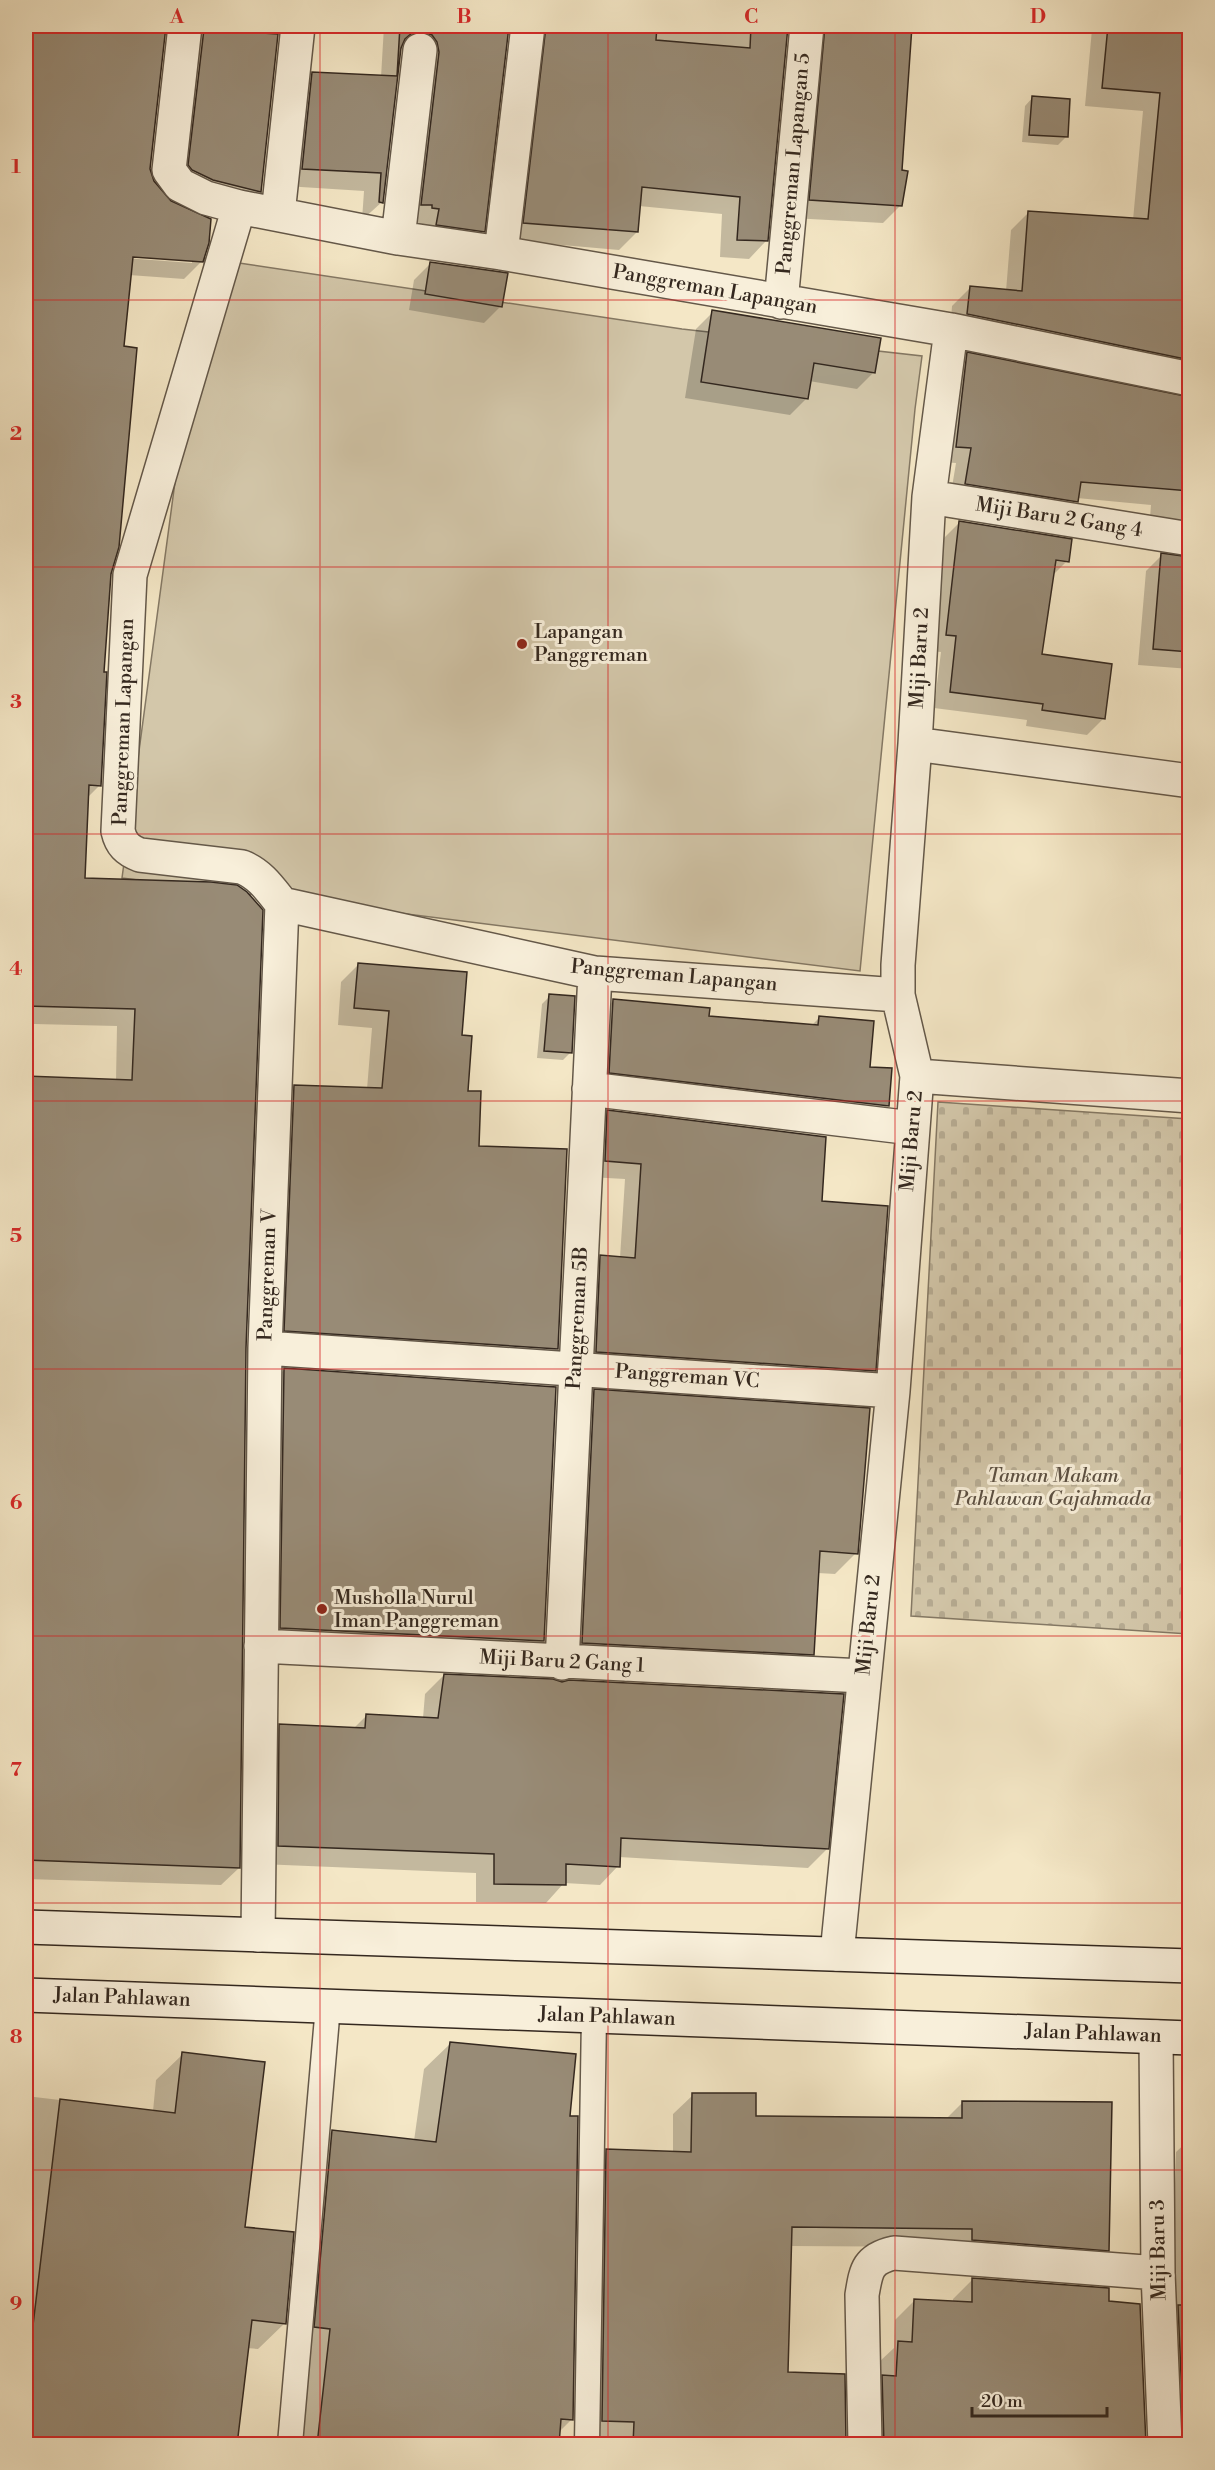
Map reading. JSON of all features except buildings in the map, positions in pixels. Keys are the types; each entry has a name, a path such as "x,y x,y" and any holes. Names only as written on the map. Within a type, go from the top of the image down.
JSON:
{"street":[{"name":"Panggreman Lapangan","path":"185,26 169,170 180,185 206,198 239,207 398,238 501,253 951,330 1190,379"},
{"path":"278,214 298,26"},
{"path":"501,253 528,26"},
{"name":"Panggreman Lapangan 5","path":"782,302 807,26"},
{"path":"398,238 420,50"},
{"name":"Panggreman Lapangan","path":"239,207 130,575 118,831 121,842 129,851 140,855 242,867 259,876 282,904 595,973 898,995"},
{"name":"Miji Baru 2","path":"837,1954 893,1391 917,1076 898,995 898,965 915,744 929,497 951,330"},
{"name":"Miji Baru 2 Gang 4","path":"929,497 1190,539"},
{"path":"915,744 1190,781"},
{"name":"Panggreman V","path":"258,1935 265,1348 282,904"},
{"name":"Panggreman 5B","path":"562,1663 595,973"},
{"path":"917,1076 1190,1096"},
{"path":"589,1089 912,1128"},
{"name":"Panggreman VC","path":"265,1348 893,1391"},
{"name":"Miji Baru 2 Gang 1","path":"261,1646 562,1663 863,1676"},
{"path":"26,1927 1190,1966"},
{"name":"Jalan Pahlawan","path":"26,1995 594,2016 1156,2046 1190,2038"},
{"name":"Miji Baru 3","path":"1156,2046 1158,2273 1165,2445"},
{"path":"865,2445 862,2295 866,2272 879,2256 894,2253 1158,2273"}],"lane":[{"path":"291,2445 328,2006"},
{"path":"587,2445 594,2016"}],"green space":[{"name":"Lapangan Panggreman","path":"205,258 682,329 922,356 860,971 122,878"},
{"name":"Taman Makam Pahlawan Gajahmada","path":"938,1102 1189,1119 1189,1634 911,1616"}],"place":[{"name":"Lapangan Panggreman","path":"522,644"},
{"name":"Musholla Nurul Iman Panggreman","path":"322,1609"}]}
